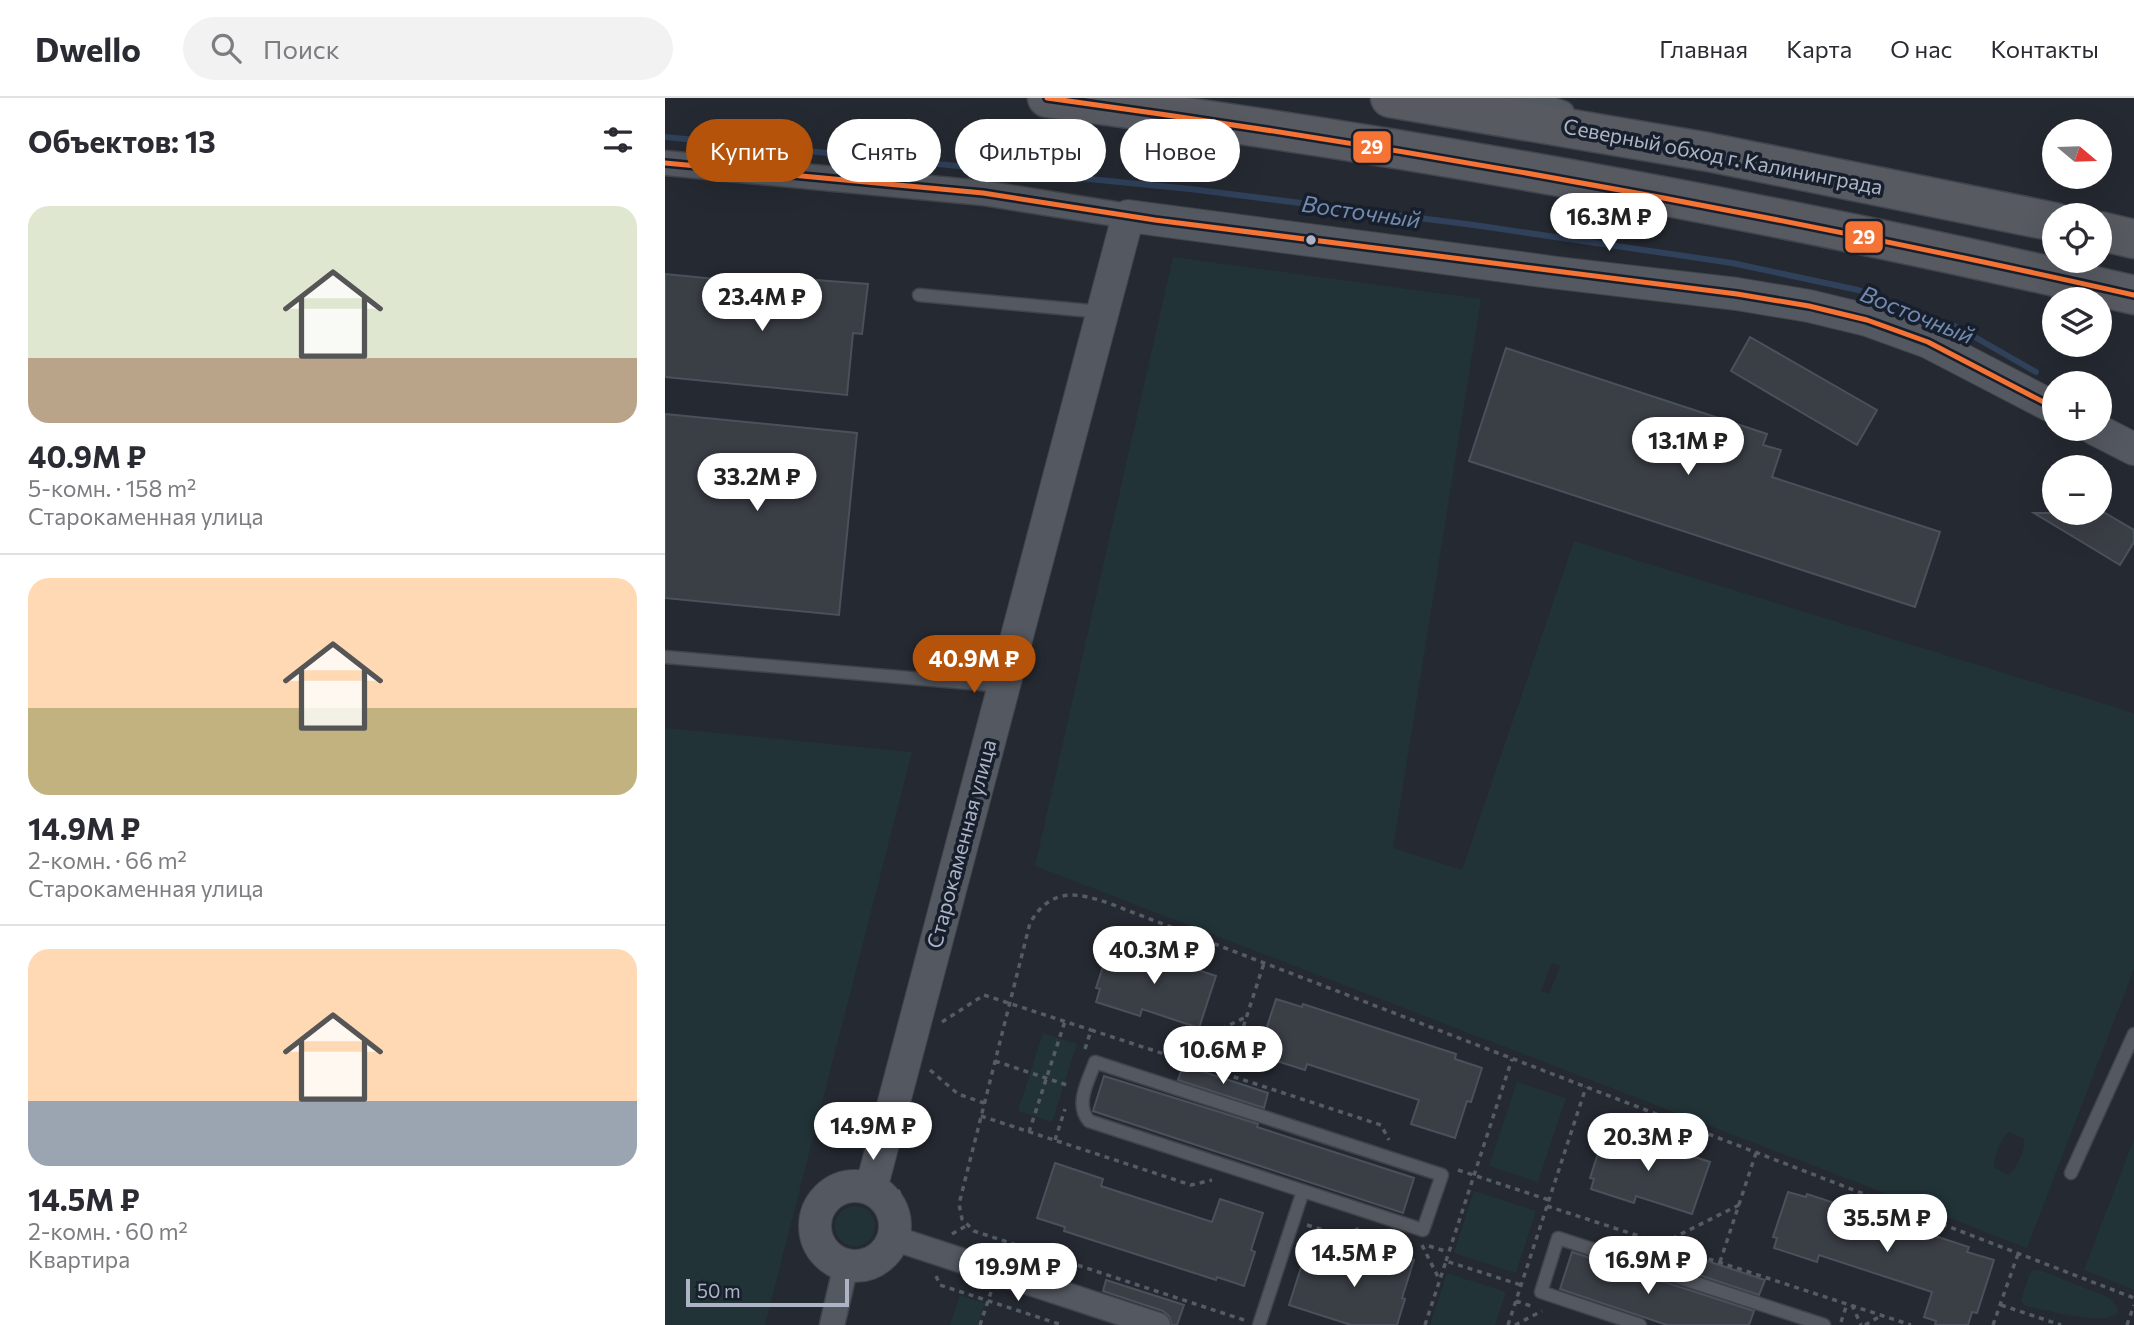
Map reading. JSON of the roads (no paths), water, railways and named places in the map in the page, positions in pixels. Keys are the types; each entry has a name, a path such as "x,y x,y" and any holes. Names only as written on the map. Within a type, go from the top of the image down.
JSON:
{"highway":[{"path":"1047,98 1364,144 1597,184 1847,233 2134,295"},
{"name":"Северный обход г. Калининграда","path":"1390,98 1734,157 2042,219"},
{"path":"2112,234 2134,239"}],"street":[{"path":"1519,98 1561,112 1607,135"},
{"path":"665,163 982,193 1128,216 1558,273 1737,293 1867,320 1928,342 2042,401"},
{"name":"Старокаменная улица","path":"871,1188 1128,216"},
{"path":"2112,438 2134,449"},
{"path":"854,1273 821,1247 816,1232 816,1216 823,1202 835,1192 849,1186 871,1188 885,1198 893,1212 897,1249"},
{"path":"832,1325 854,1273 888,1249 897,1249 1158,1325"}],"lane":[{"path":"919,295 1103,312"},
{"path":"665,657 1004,685"},
{"path":"2071,1173 2134,1034"},
{"path":"1095,1062 1441,1175 1423,1230 1303,1191 1089,1121 1083,1114 1081,1103 1095,1062"},
{"path":"1259,1325 1303,1191"},
{"path":"1640,1325 1541,1292 1558,1238 1824,1325"}],"waterway":[{"name":"Восточный","path":"665,137 1190,189 1474,225 1732,263 1858,290 1959,328 2036,372"}]}
